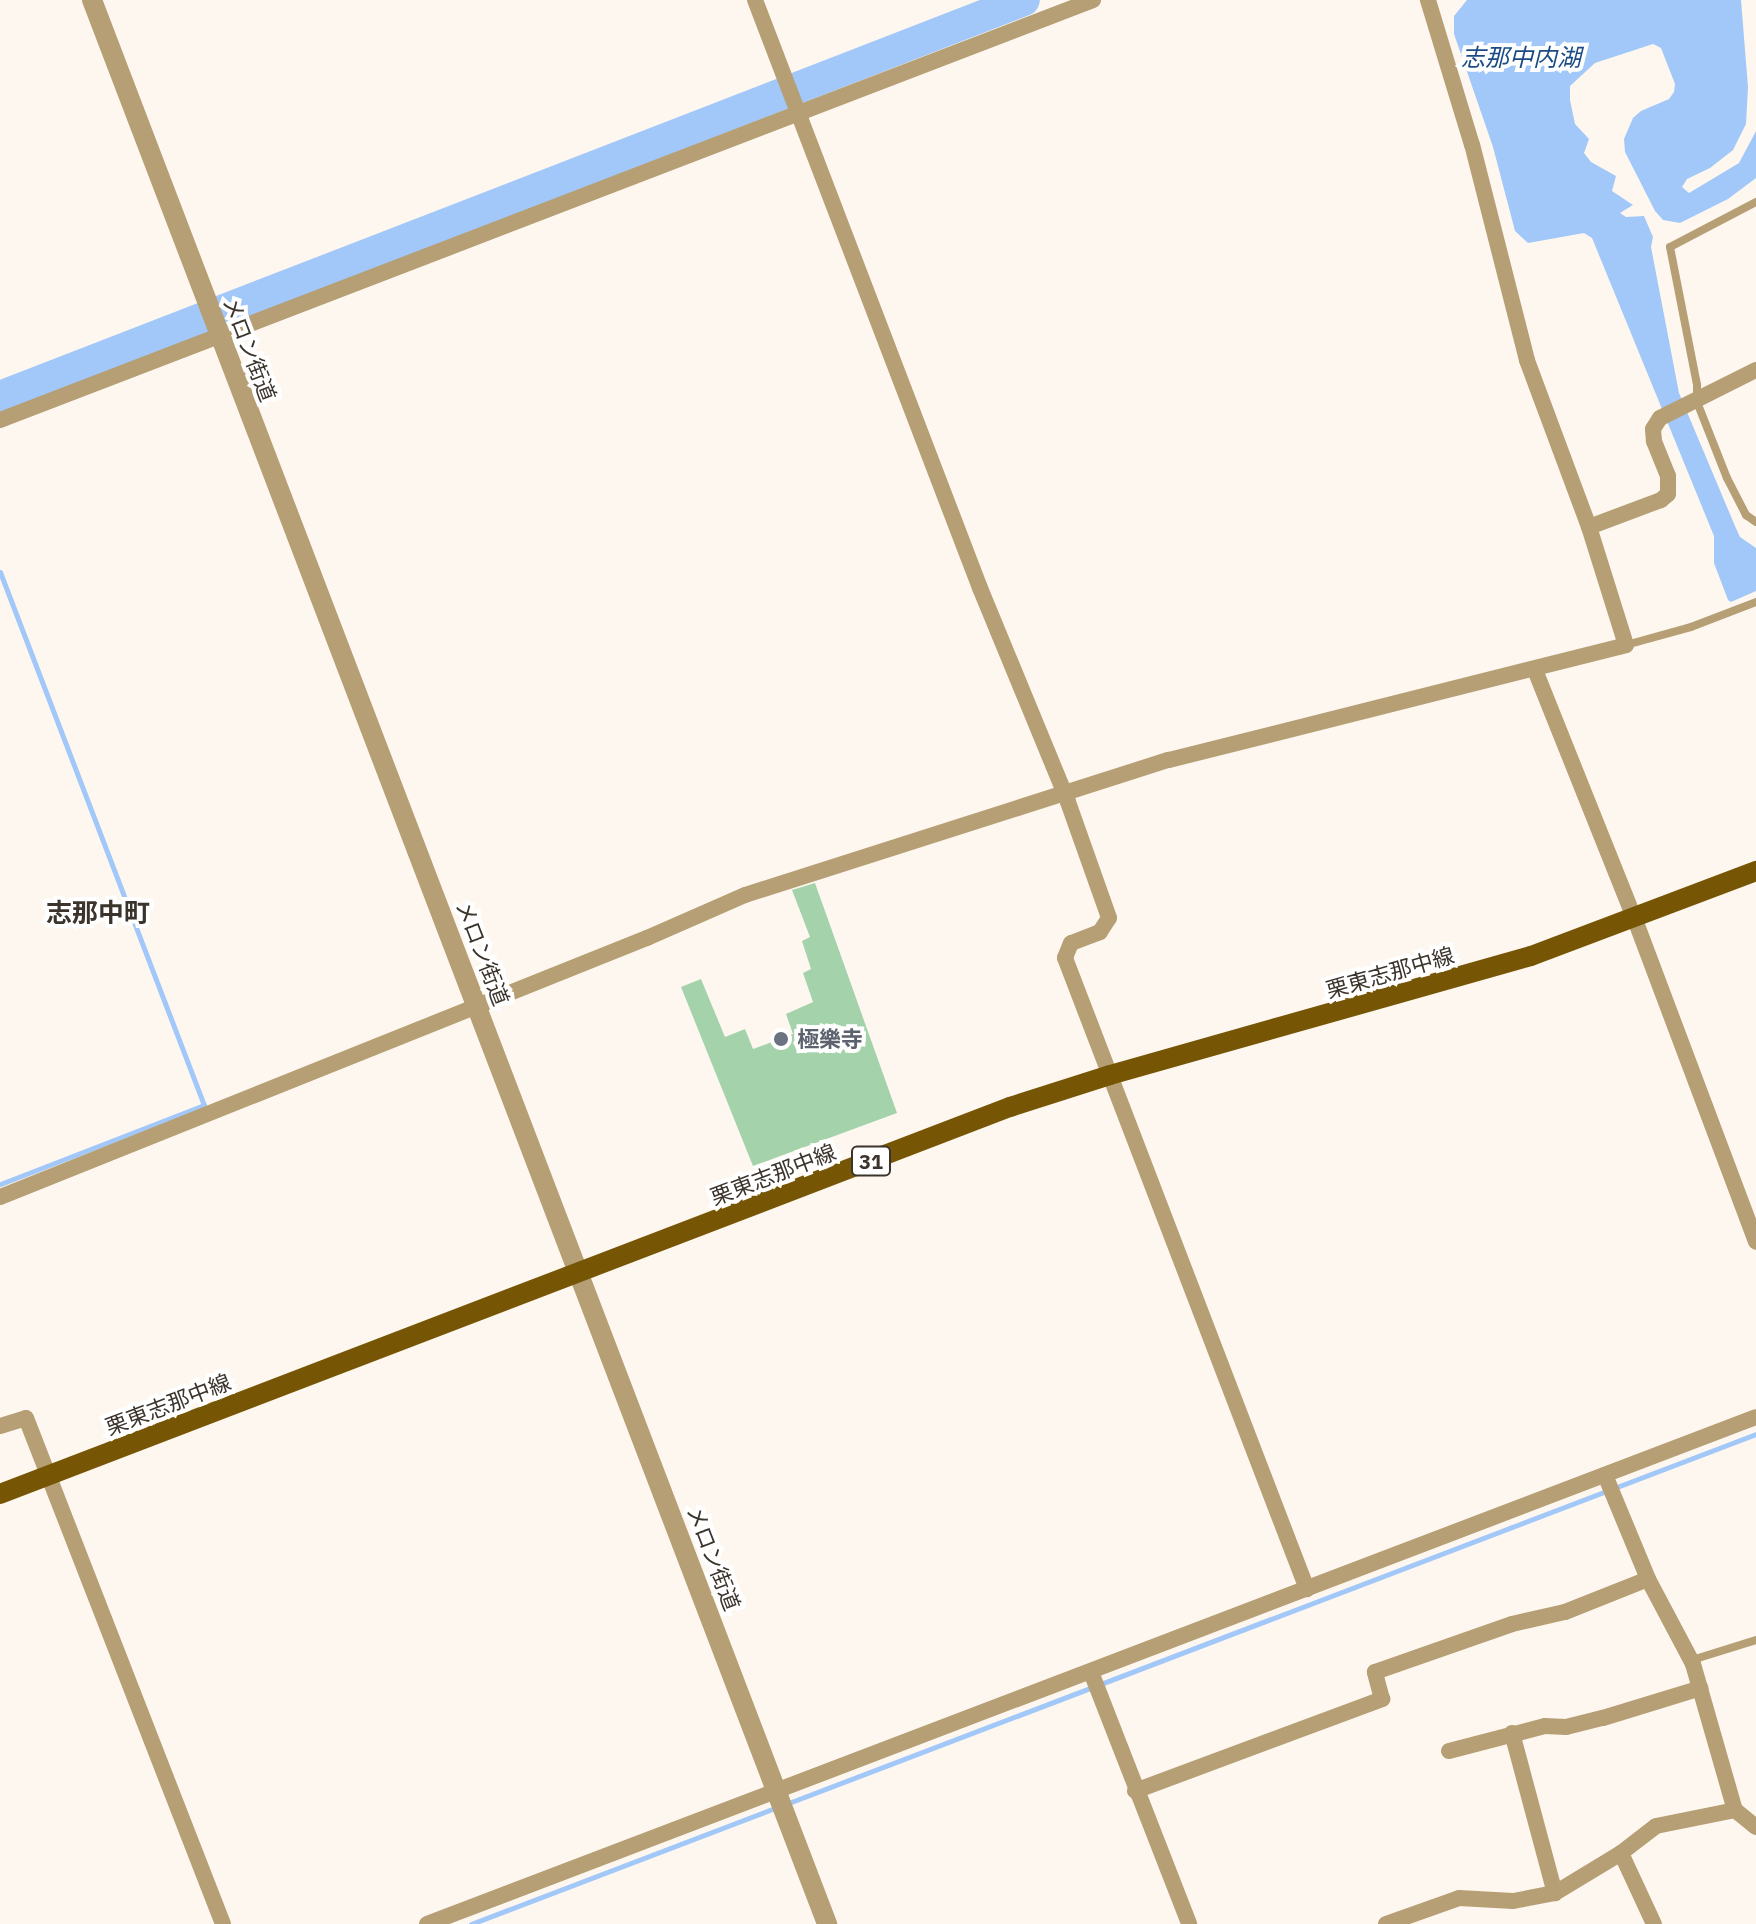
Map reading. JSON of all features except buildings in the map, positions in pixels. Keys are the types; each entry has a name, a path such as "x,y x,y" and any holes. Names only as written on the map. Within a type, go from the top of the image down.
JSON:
{"main road":[{"name":"栗東志那中線","path":"0,1494 1010,1107 1110,1075 1416,991 1531,956 1756,871"}],"street":[{"name":"メロン街道","path":"92,0 582,1273 827,1924"},
{"path":"755,0 1109,918 1100,932 1071,943 1065,958 1307,1589"},
{"path":"0,420 217,331 799,114 1093,0"},
{"path":"0,1197 647,938 745,895 1061,792 1278,731 1535,670 1626,645 1589,527 1527,360 1472,145 1428,0"},
{"path":"1589,527 1661,500 1668,494 1668,476 1654,441 1653,429 1660,418 1756,370"},
{"path":"1535,670 1634,917 1756,1242"},
{"path":"427,1924 780,1802 1095,1683 1307,1589 1609,1485 1756,1417"},
{"path":"0,1426 26,1418 223,1924"},
{"path":"1609,1485 1648,1579 1691,1661 1735,1810 1756,1827"},
{"path":"1135,1791 1382,1699 1375,1672 1512,1624 1565,1612 1648,1579"},
{"path":"1095,1683 1189,1924"},
{"path":"1449,1751 1512,1733 1591,1721 1701,1688"},
{"path":"1512,1733 1555,1893"},
{"path":"1386,1924 1459,1898 1513,1901 1555,1893 1621,1853 1656,1826 1735,1810"},
{"path":"1621,1853 1654,1924"}],"lane":[{"path":"1756,202 1670,247 1697,385 1697,402 1727,478 1746,515 1756,522"},
{"path":"1626,645 1691,627 1756,602"},
{"path":"1691,1661 1756,1640"}],"green space":[{"path":"815,883 897,1113 753,1166 681,987 701,979 725,1037 745,1029 753,1049 793,1034 786,1014 813,1002 803,973 811,969 802,941 810,937 792,890"}],"water":[{"name":"志那中内湖","path":"1467,0 1741,0 1748,87 1746,124 1733,150 1710,168 1687,179 1682,187 1689,193 1739,163 1756,131 1756,178 1728,199 1680,223 1663,220 1655,211 1625,152 1624,139 1633,118 1641,111 1669,99 1674,92 1675,84 1661,48 1653,44 1595,63 1570,86 1570,100 1575,124 1589,139 1584,153 1591,162 1616,176 1612,191 1633,205 1620,213 1626,217 1644,216 1653,237 1651,247 1679,393 1740,537 1756,548 1756,591 1731,602 1728,600 1714,563 1714,536 1592,238 1584,233 1528,243 1515,231 1493,147 1454,34 1454,16"}],"waterway":[{"path":"0,397 1024,0"},
{"path":"0,572 204,1105 0,1184"},
{"path":"786,1804 1756,1434"},
{"path":"471,1924 777,1807"}],"place":[{"name":"極樂寺","path":"781,1039"}],"district":[{"name":"志那中町","path":"98,913"}]}
